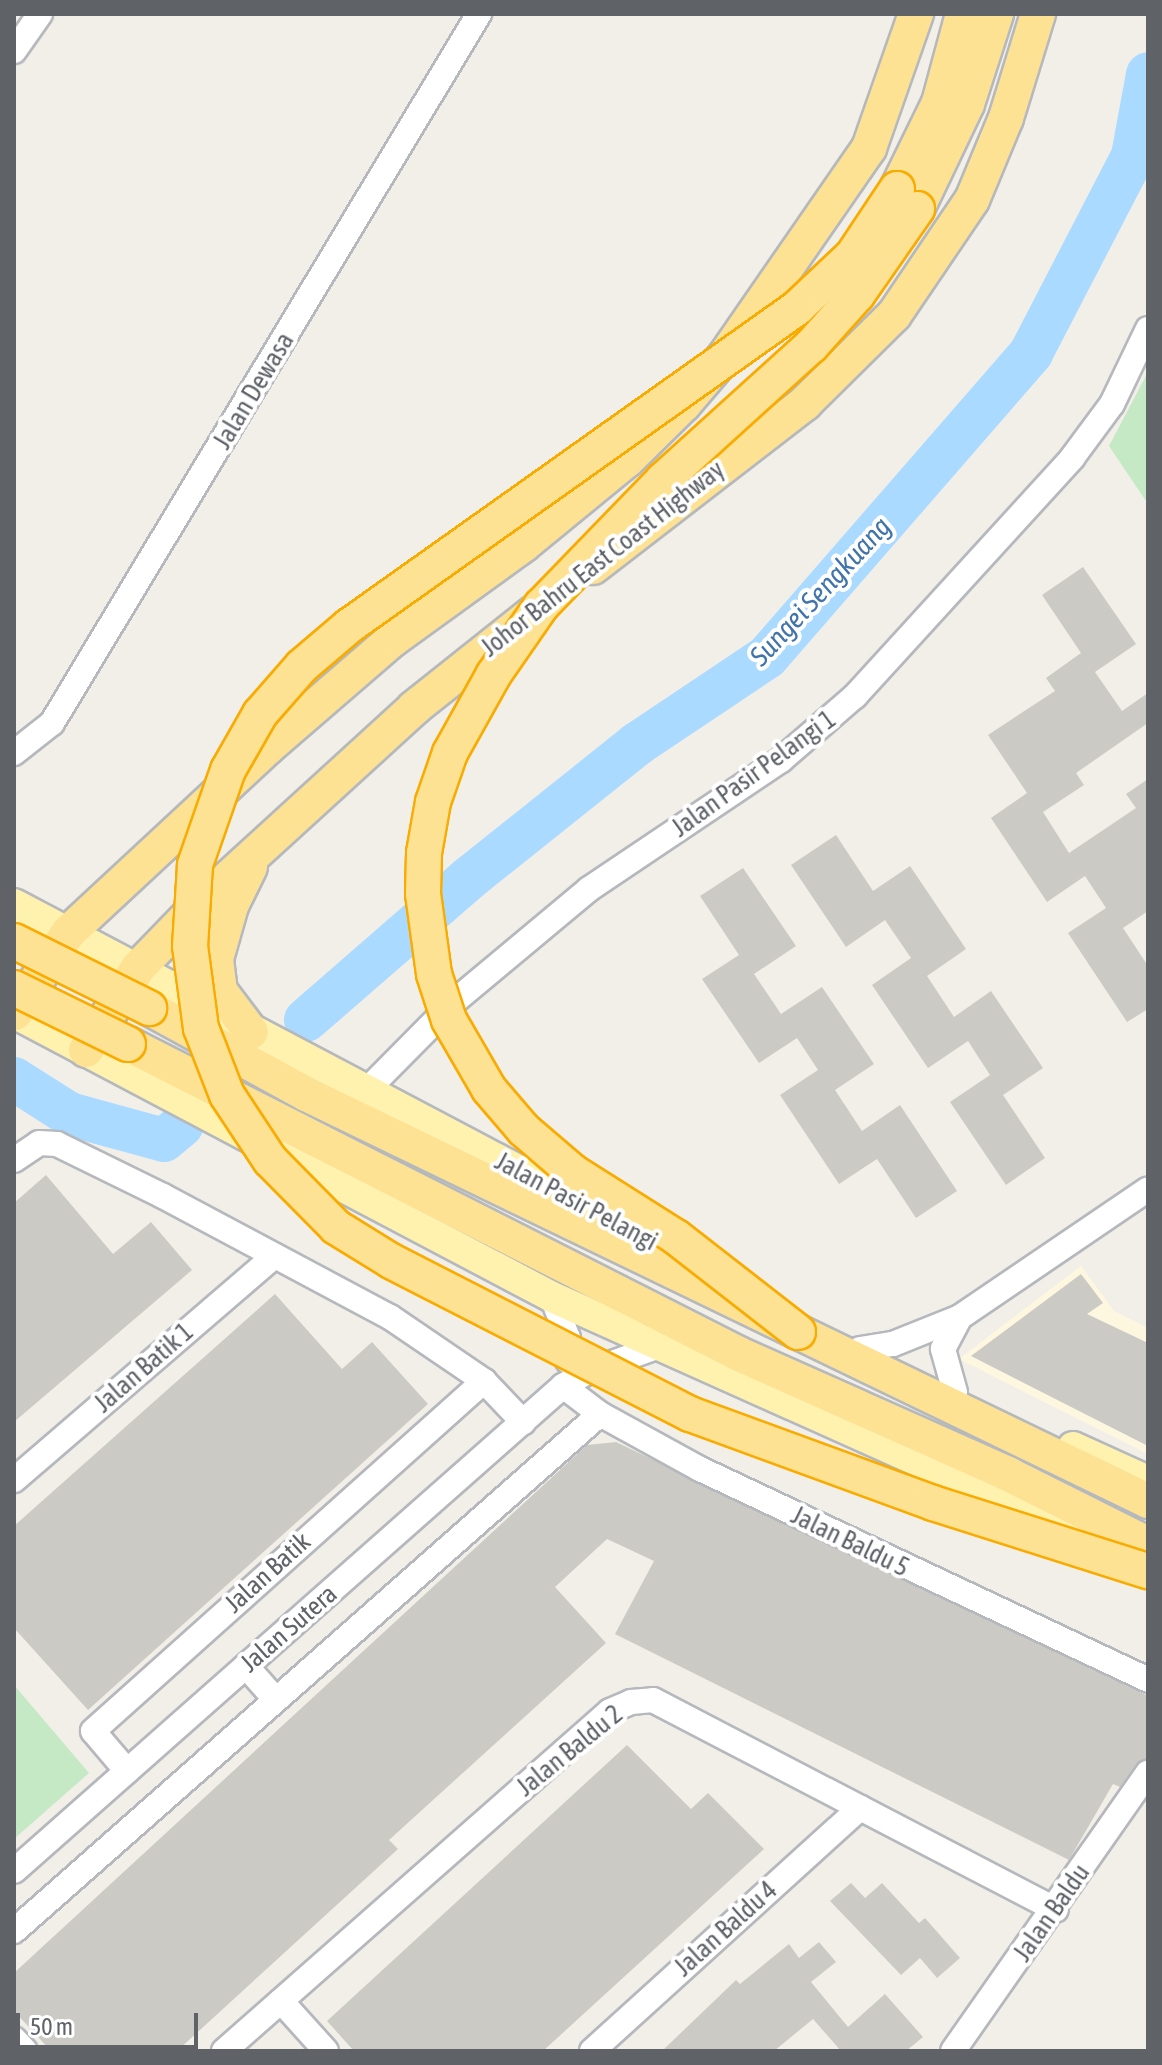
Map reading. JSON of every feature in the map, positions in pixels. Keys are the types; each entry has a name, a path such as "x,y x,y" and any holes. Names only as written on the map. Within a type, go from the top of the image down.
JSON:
{"highway":[{"path":"14,1013 68,933 392,640 523,545 627,460 725,356 869,148 916,14"},
{"path":"963,14 939,103 907,199 853,255 797,308 349,626 302,666 260,714 228,770 195,865 190,946 201,1028 227,1095 270,1160 336,1227 391,1261 690,1414 933,1503 1148,1571"},
{"path":"798,1332 676,1237 573,1172 524,1130 489,1089 449,1020 434,974 423,894 424,853 433,802 450,753 494,674 541,606 663,480 811,346 857,295 907,199 967,104 996,14"},
{"name":"Johor Bahru East Coast Highway","path":"86,1050 138,968 263,842 446,681 805,403 894,315 972,200 1006,118 1038,14"},
{"path":"800,244 798,281 819,314 857,326 894,315"},
{"path":"251,1032 220,991 216,959 231,906 263,842"},
{"path":"14,941 306,1094 1148,1501"},
{"path":"14,988 739,1354 1008,1474 1148,1544"}],"main road":[{"name":"Jalan Pasir Pelangi","path":"14,904 336,1077 860,1349 1148,1481"},
{"path":"14,1013 552,1297 657,1347 1148,1564"}],"street":[{"path":"14,51 40,14"},
{"name":"Jalan Dewasa","path":"14,753 52,723 479,14"},
{"name":"Jalan Pasir Pelangi 1","path":"365,1092 456,1000 589,889 781,760 855,696 1072,458 1112,404 1148,329"},
{"path":"14,1160 39,1143 57,1144 390,1317 484,1381 523,1422"},
{"path":"860,1349 893,1344 960,1317 1148,1189"},
{"name":"Jalan Batik 1","path":"14,1480 274,1256"},
{"path":"552,1297 568,1338 563,1386"},
{"path":"955,1392 943,1349 960,1317"},
{"name":"Jalan Sutera","path":"14,1871 563,1386 587,1372 657,1347"},
{"name":"Jalan Batik","path":"127,1771 93,1731 484,1381"},
{"name":"Jalan Baldu 5","path":"563,1386 600,1414 700,1469 915,1574 1148,1680"},
{"path":"14,1931 600,1414"},
{"path":"246,1666 276,1700"},
{"name":"Jalan Baldu 2","path":"224,2051 610,1711 631,1702 653,1700 1056,1910"},
{"name":"Jalan Baldu","path":"953,2051 1056,1910 1148,1773"},
{"name":"Jalan Baldu 4","path":"592,2051 860,1808"},
{"path":"281,2001 326,2051"},
{"path":"14,2039 25,2051"}],"shaded area":[{"path":"1081,1266 1114,1311 1148,1328 1148,1454 959,1359"}],"green space":[{"path":"1148,372 1148,504 1109,446"},
{"path":"14,1685 89,1773 14,1839"}],"building":[{"path":"1083,567 1136,644 1095,672 1122,711 1148,693 1148,723 1076,773 1084,785 1043,812 1069,853 1136,808 1126,794 1148,779 1148,911 1123,928 1148,966 1148,1009 1127,1022 1068,933 1106,908 1085,876 1047,902 991,818 1027,793 988,735 1055,691 1046,678 1081,653 1042,595"},
{"path":"836,835 873,891 910,866 966,949 927,976 954,1017 991,991 1043,1068 1003,1095 1045,1158 1006,1185 950,1102 990,1075 968,1041 928,1068 872,985 911,958 885,920 846,947 791,865"},
{"path":"743,868 796,946 754,974 781,1014 822,987 874,1064 835,1090 862,1131 900,1105 957,1191 916,1218 877,1159 839,1184 780,1095 818,1070 797,1038 759,1063 702,979 739,955 700,896"},
{"path":"46,1175 113,1254 151,1222 192,1270 14,1422 14,1203"},
{"path":"1081,1274 1103,1303 1087,1314 1148,1343 1148,1446 971,1356"},
{"path":"275,1294 342,1369 372,1342 428,1404 88,1710 14,1628 14,1526"},
{"path":"616,1442 1148,1696 1148,1758 1136,1764 1120,1787 1113,1784 1069,1860 615,1634 654,1561 607,1539 555,1587 606,1643 389,1840 398,1849 177,2051 51,2051 14,2011 14,1973 587,1445"},
{"path":"627,1745 691,1809 708,1793 764,1849 543,2051 354,2051 327,2021"},
{"path":"851,1883 865,1898 882,1883 919,1923 925,1918 960,1958 937,1978 920,1958 901,1975 830,1901"},
{"path":"819,1942 836,1962 811,1982 848,2027 885,1994 923,2037 906,2051 841,2051 813,2019 774,2051 662,2051 736,1980 740,1984 789,1944 799,1958"}],"waterway":[{"name":"Sungei Sengkuang","path":"306,1020 468,879 637,744 767,657 1031,353 1133,156 1148,74"},
{"name":"Sungei Sengkuang","path":"14,1079 69,1114 164,1140 182,1125"}]}
